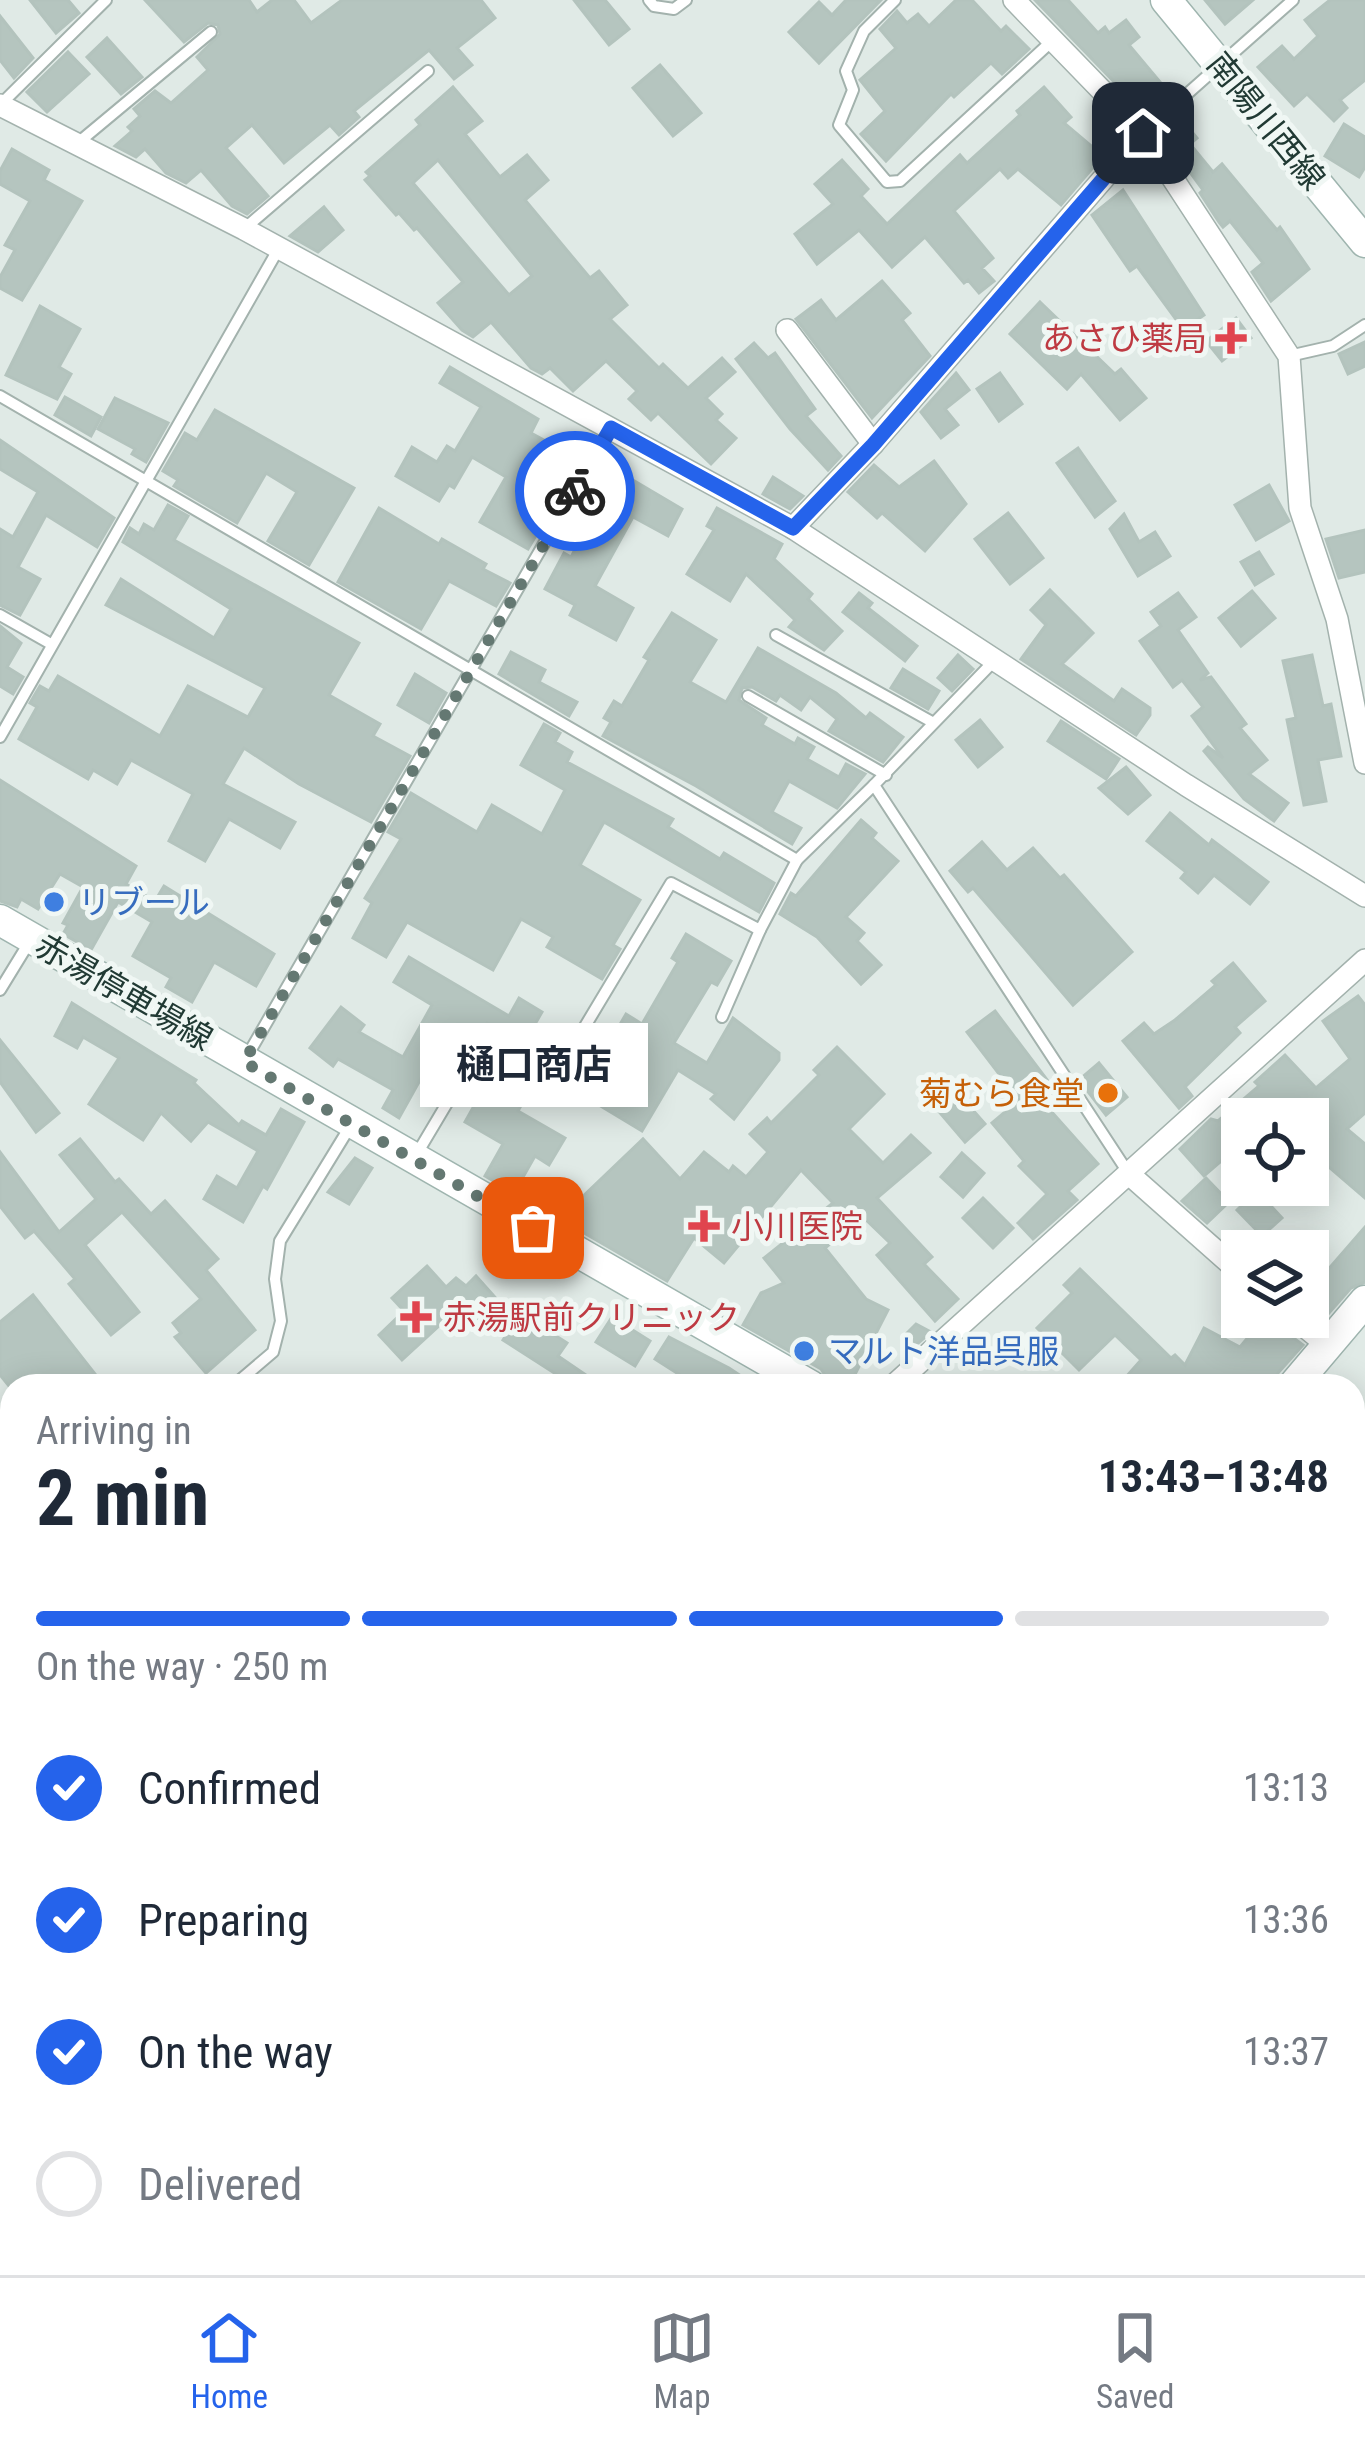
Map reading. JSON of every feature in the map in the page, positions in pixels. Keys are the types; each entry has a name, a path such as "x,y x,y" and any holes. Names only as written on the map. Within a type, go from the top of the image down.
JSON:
{"main road":[{"name":"南陽川西線","path":"1166,0 1365,242"},
{"name":"赤湯停車場線","path":"0,920 790,1374"},
{"path":"1302,1374 1365,1300"}],"street":[{"path":"1014,0 1143,133 1288,356 1300,508 1337,619 1365,763"},
{"path":"0,105 279,248 793,528 1365,896"},
{"path":"793,528 873,445 1143,133"},
{"path":"787,330 873,445"},
{"path":"906,1374 1365,960"},
{"path":"1129,1174 1221,1255"},
{"path":"1319,1338 1326,1344"}],"lane":[{"path":"0,105 106,0"},
{"path":"649,0 654,6 674,9 686,0"},
{"path":"895,0 864,31 846,71 853,90 839,125 887,182 900,181 1052,41"},
{"path":"1143,133 1293,0"},
{"path":"79,142 211,32"},
{"path":"244,230 428,71"},
{"path":"0,737 279,248"},
{"path":"1288,356 1334,346 1365,325"},
{"path":"0,396 797,860"},
{"path":"244,1062 611,428"},
{"path":"0,615 51,644"},
{"path":"776,635 932,722"},
{"path":"722,1017 797,860 886,775 996,658"},
{"path":"748,696 886,775"},
{"path":"874,785 1129,1174"},
{"path":"413,1160 484,1041 554,1078 671,883 760,930"},
{"path":"0,990 32,938"},
{"path":"247,1374 272,1352 280,1322 275,1279 280,1241 353,1122"}],"building":[{"path":"30,0 68,0 79,13 56,33"},
{"path":"145,0 249,0 257,12 272,0 294,0 311,23 342,0 481,0 495,18 457,48 472,65 454,79 429,50 354,111 359,117 339,135 330,125 284,163 252,125 226,148 268,196 247,214 232,206 201,170 186,183 166,173 145,149 136,157 115,146 140,116 134,109 155,91 171,103 208,70 197,57 220,34 218,25 208,23 184,42"},
{"path":"574,0 605,0 629,29 609,45"},
{"path":"846,0 881,0 819,63 789,32 819,2 832,15"},
{"path":"956,0 972,0 1001,31 1006,26 1029,49 1002,74 991,63 954,97 951,94 886,161 861,134 885,111 860,80 896,48 880,29 897,11 907,23 918,14 929,26"},
{"path":"1035,0 1068,0 1098,33 1105,27 1109,33 1126,20 1139,37 1129,45 1171,95 1147,116"},
{"path":"1205,0 1253,0 1225,24"},
{"path":"1330,0 1365,0 1365,80 1340,100 1347,108 1334,121 1307,94 1294,106 1258,67 1282,46 1294,59 1318,36 1305,20"},
{"path":"0,16 33,58 14,78 0,60"},
{"path":"107,38 142,77 121,94 87,57"},
{"path":"68,52 89,74 47,112 27,92"},
{"path":"660,65 701,113 673,136 633,88"},
{"path":"453,87 482,121 465,134 500,177 527,155 548,180 525,200 590,278 599,271 627,305 610,319 659,368 663,364 688,388 722,358 735,372 706,398 722,414 716,420 736,438 711,464 658,413 651,420 629,399 637,391 606,361 573,391 550,368 542,374 531,368 491,322 473,337 438,303 463,282 417,228 396,215 365,180 370,176 366,172 420,125 416,120","holes":["438,160 532,276 509,295 413,183"]},
{"path":"1044,87 1071,117 1064,123 1103,156 1061,205 1018,169 1008,178 1000,169 954,211 993,258 982,268 994,281 979,293 968,280 964,283 925,237 892,267 859,230 817,264 795,234 833,204 815,184 842,160 868,189 861,196 887,224 960,155 967,163"},
{"path":"1178,115 1197,138 1190,144 1213,172 1222,164 1277,230 1280,227 1309,269 1271,301 1252,272 1263,263 1230,221 1223,227 1219,222 1200,193 1203,190 1160,131"},
{"path":"1344,124 1365,137 1365,167 1359,177 1325,156"},
{"path":"12,149 49,170 44,180 82,201 22,300 0,288 0,277 15,250 5,245 30,201 0,184 0,171"},
{"path":"1123,190 1204,315 1183,329 1137,266 1130,271 1092,215"},
{"path":"324,207 343,230 318,252 290,236"},
{"path":"882,281 910,313 902,320 930,356 872,418 796,319 821,300 836,320"},
{"path":"1040,302 1115,374 1121,369 1146,398 1120,420 1081,374 1067,389 1010,334"},
{"path":"40,306 80,329 59,367 71,374 57,399 6,375"},
{"path":"1236,318 1251,338 1222,361 1206,341"},
{"path":"1365,342 1365,366 1348,374 1339,354"},
{"path":"754,343 768,358 775,353 815,409 806,416 841,456 828,470 736,359"},
{"path":"450,367 538,419 531,433 581,460 528,549 480,522 506,477 472,457 454,488 449,485 439,501 396,476 412,447 437,462 447,446 455,451 481,407 440,383"},
{"path":"956,373 969,390 945,409 958,425 941,438 921,412"},
{"path":"1000,373 1022,404 999,421 977,389"},
{"path":"65,397 101,417 91,436 55,415"},
{"path":"115,398 168,423 146,462 132,454 135,449 98,429"},
{"path":"215,410 354,488 309,565 268,541 297,492 266,473 237,523 174,486 178,480 163,471 185,433 197,440"},
{"path":"0,440 114,518 97,547 46,515 18,567 40,579 20,615 0,605 0,529 13,537 38,492 0,469"},
{"path":"1078,448 1115,501 1095,517 1057,463"},
{"path":"934,461 966,504 925,551 882,513 877,518 848,492 874,465 899,487"},
{"path":"604,463 682,509 668,536 633,517 595,586 633,608 616,640 570,615 575,605 545,589 564,553 571,557 590,522 573,512"},
{"path":"773,477 803,496 790,509 763,494"},
{"path":"1269,485 1289,521 1256,540 1235,505"},
{"path":"168,505 188,516 174,540 359,643 329,695 380,724 373,736 410,756 371,822 244,748 223,784 295,822 280,848 229,819 205,861 169,841 193,794 131,760 117,784 93,770 88,779 19,739 37,707 30,703 40,686 49,691 58,676 160,736 188,686 248,717 265,688 106,605 121,579 214,638 231,609 123,542 130,528 139,534 144,524 154,530"},
{"path":"379,508 439,544 442,539 486,564 483,569 510,583 496,606 449,581 421,629 338,582"},
{"path":"717,508 782,544 774,559 842,631 824,650 789,627 795,620 746,574 730,601 687,574 714,530 707,526"},
{"path":"1008,513 1043,558 1010,584 975,539"},
{"path":"1124,514 1139,542 1155,532 1170,556 1138,576 1110,529"},
{"path":"1365,530 1365,572 1339,578 1326,539"},
{"path":"1259,552 1273,574 1255,585 1241,562"},
{"path":"1050,590 1093,633 1062,664 1114,701 1122,689 1150,708 1136,735 1021,659 1046,625 1031,610"},
{"path":"1252,591 1275,618 1241,646 1219,618"},
{"path":"859,593 872,603 868,608 917,646 905,661 843,612"},
{"path":"1178,593 1196,617 1178,630 1208,673 1200,680 1211,677 1246,724 1240,728 1267,760 1249,774 1288,803 1274,821 1244,799 1204,751 1208,747 1223,758 1192,716 1203,707 1182,680 1173,687 1140,641 1161,626 1151,612"},
{"path":"672,613 716,640 690,682 726,702 758,648 903,737 883,762 829,731 837,719 810,697 801,710 780,695 776,701 752,687 742,688 739,700 766,718 762,725 795,744 798,738 814,747 807,759 839,777 846,764 865,774 837,808 789,781 772,812 801,828 792,844 603,736 611,722 604,718 614,701 622,706 649,660 644,657"},
{"path":"0,626 21,643 7,667 23,677 13,694 0,686"},
{"path":"511,652 545,670 539,682 577,702 569,716 499,674"},
{"path":"958,655 973,669 952,691 938,678"},
{"path":"1312,655 1323,706 1331,704 1341,756 1318,760 1326,801 1304,805 1287,720 1296,718 1283,661"},
{"path":"903,669 939,691 928,709 891,688"},
{"path":"415,674 446,693 429,723 398,705"},
{"path":"980,720 1002,747 978,767 956,740"},
{"path":"1061,721 1119,759 1106,779 1048,741"},
{"path":"544,724 560,733 555,742 572,752 567,762 673,819 668,827 720,859 724,853 774,883 759,912 604,822 580,865 640,900 613,945 620,949 602,979 547,947 553,937 521,919 493,970 407,922 386,957 353,938 372,903 365,898 401,839 388,832 411,793 477,832 492,805 542,834 565,790 521,765"},
{"path":"1126,767 1150,795 1128,814 1099,788"},
{"path":"0,780 136,866 126,884 155,901 164,886 274,954 256,986 214,962 192,1002 166,987 171,978 133,956 152,922 118,902 91,950 63,934 68,925 63,923 83,887 60,874 38,909 21,899 17,907 0,901"},
{"path":"1170,813 1209,845 1212,840 1268,882 1250,904 1214,875 1198,893 1181,878 1186,872 1147,841"},
{"path":"861,820 876,833 872,838 898,861 846,917 864,933 857,941 881,965 861,984 817,937 780,914 791,893 796,896"},
{"path":"982,842 1007,870 1033,848 1060,878 1064,875 1132,952 1073,1005 973,888 968,892 950,871"},
{"path":"686,934 731,961 717,985 711,982 674,1043 707,1063 733,1018 779,1053 779,1060 734,1119 711,1099 716,1094 678,1070 642,1131 584,1096 626,1014 642,1024 678,962 672,958"},
{"path":"409,957 509,1016 519,998 542,1012 523,1045 487,1023 446,1085 424,1073 399,1118 383,1108 393,1090 338,1059 333,1066 310,1048 341,1007 364,1025 359,1032 403,1057 432,1005 394,982"},
{"path":"1233,963 1265,1001 1235,1027 1240,1033 1185,1087 1192,1096 1179,1108 1123,1041 1144,1023 1154,1034 1175,1020 1216,985 1212,981"},
{"path":"1358,996 1365,1005 1365,1113 1347,1129 1365,1144 1365,1198 1329,1167 1329,1098 1245,1098 1285,1055 1316,1088 1350,1059 1323,1021"},
{"path":"72,1003 196,1080 239,1125 242,1121 266,1135 281,1109 304,1122 243,1222 204,1199 217,1176 237,1188 258,1151 208,1122 191,1141 161,1113 143,1140 89,1104 119,1058 83,1037 77,1048 55,1036"},
{"path":"995,1011 1063,1101 1050,1110 1098,1164 1068,1191 1077,1200 1033,1239 1018,1223 1047,1194 1019,1166 1024,1161 992,1123 1019,1100 967,1032"},
{"path":"0,1040 59,1113 36,1132 0,1082"},
{"path":"837,1047 884,1094 849,1129 883,1163 911,1135 930,1153 877,1198 932,1257 924,1264 958,1299 935,1321 877,1255 890,1243 863,1217 825,1248 866,1299 888,1310 855,1374 824,1374 743,1325 761,1293 784,1283 764,1258 833,1203 801,1170 724,1263 694,1238 667,1281 541,1208 563,1185 579,1200 643,1139 680,1179 704,1152 729,1172 733,1166 746,1177 768,1152 750,1134 767,1118 771,1123 819,1075 814,1070"},
{"path":"1099,1063 1127,1097 1106,1115 1079,1080"},
{"path":"488,1081 523,1102 518,1111 565,1138 549,1165 535,1156 514,1193 485,1176 503,1144 465,1122"},
{"path":"949,1083 985,1124 965,1142 929,1100"},
{"path":"1221,1118 1221,1161 1204,1176 1180,1149 1211,1119"},
{"path":"80,1139 115,1182 119,1179 151,1214 165,1201 218,1259 206,1270 255,1330 206,1373 175,1337 181,1333 173,1323 201,1299 122,1212 85,1245 139,1312 111,1335 69,1284 75,1279 34,1231 25,1238 0,1206 0,1152 59,1232 96,1199 60,1155"},
{"path":"962,1153 984,1173 963,1197 941,1177"},
{"path":"355,1158 372,1168 349,1204 328,1192"},
{"path":"1206,1178 1221,1194 1221,1206 1225,1206 1207,1223 1182,1201"},
{"path":"983,1198 1013,1228 993,1248 963,1218"},
{"path":"1271,1206 1282,1218 1269,1230 1256,1230 1237,1210"},
{"path":"1365,1227 1365,1282 1351,1288 1329,1313 1329,1268"},
{"path":"427,1266 446,1287 456,1278 466,1286 476,1276 500,1303 480,1321 464,1303 402,1360 379,1335 404,1311 392,1298"},
{"path":"1080,1269 1171,1358 1175,1355 1185,1365 1204,1328 1240,1347 1248,1338 1294,1338 1303,1345 1278,1374 1129,1374 1141,1360 1115,1335 1079,1370 1037,1328 1072,1293 1064,1285"},
{"path":"33,1295 95,1374 0,1374 0,1322"},
{"path":"520,1313 567,1343 558,1356 584,1374 556,1374 503,1340"},
{"path":"612,1317 650,1341 635,1366 596,1342"},
{"path":"916,1324 931,1332 915,1346 905,1335"},
{"path":"669,1337 738,1374 678,1374 655,1359"}],"way so far":[{"path":"533,1228 244,1062 575,491"}],"place":[{"name":"あさひ薬局","path":"1231,338"},
{"name":"リブール","path":"54,902"},
{"name":"菊むら食堂","path":"1108,1093"},
{"name":"小川医院","path":"704,1226"},
{"name":"樋口商店","path":"533,1228"},
{"name":"赤湯駅前クリニック","path":"416,1317"},
{"name":"マルト洋品呉服","path":"804,1351"}],"route":[{"path":"575,491 611,428 793,528 873,445 1143,133"}]}
